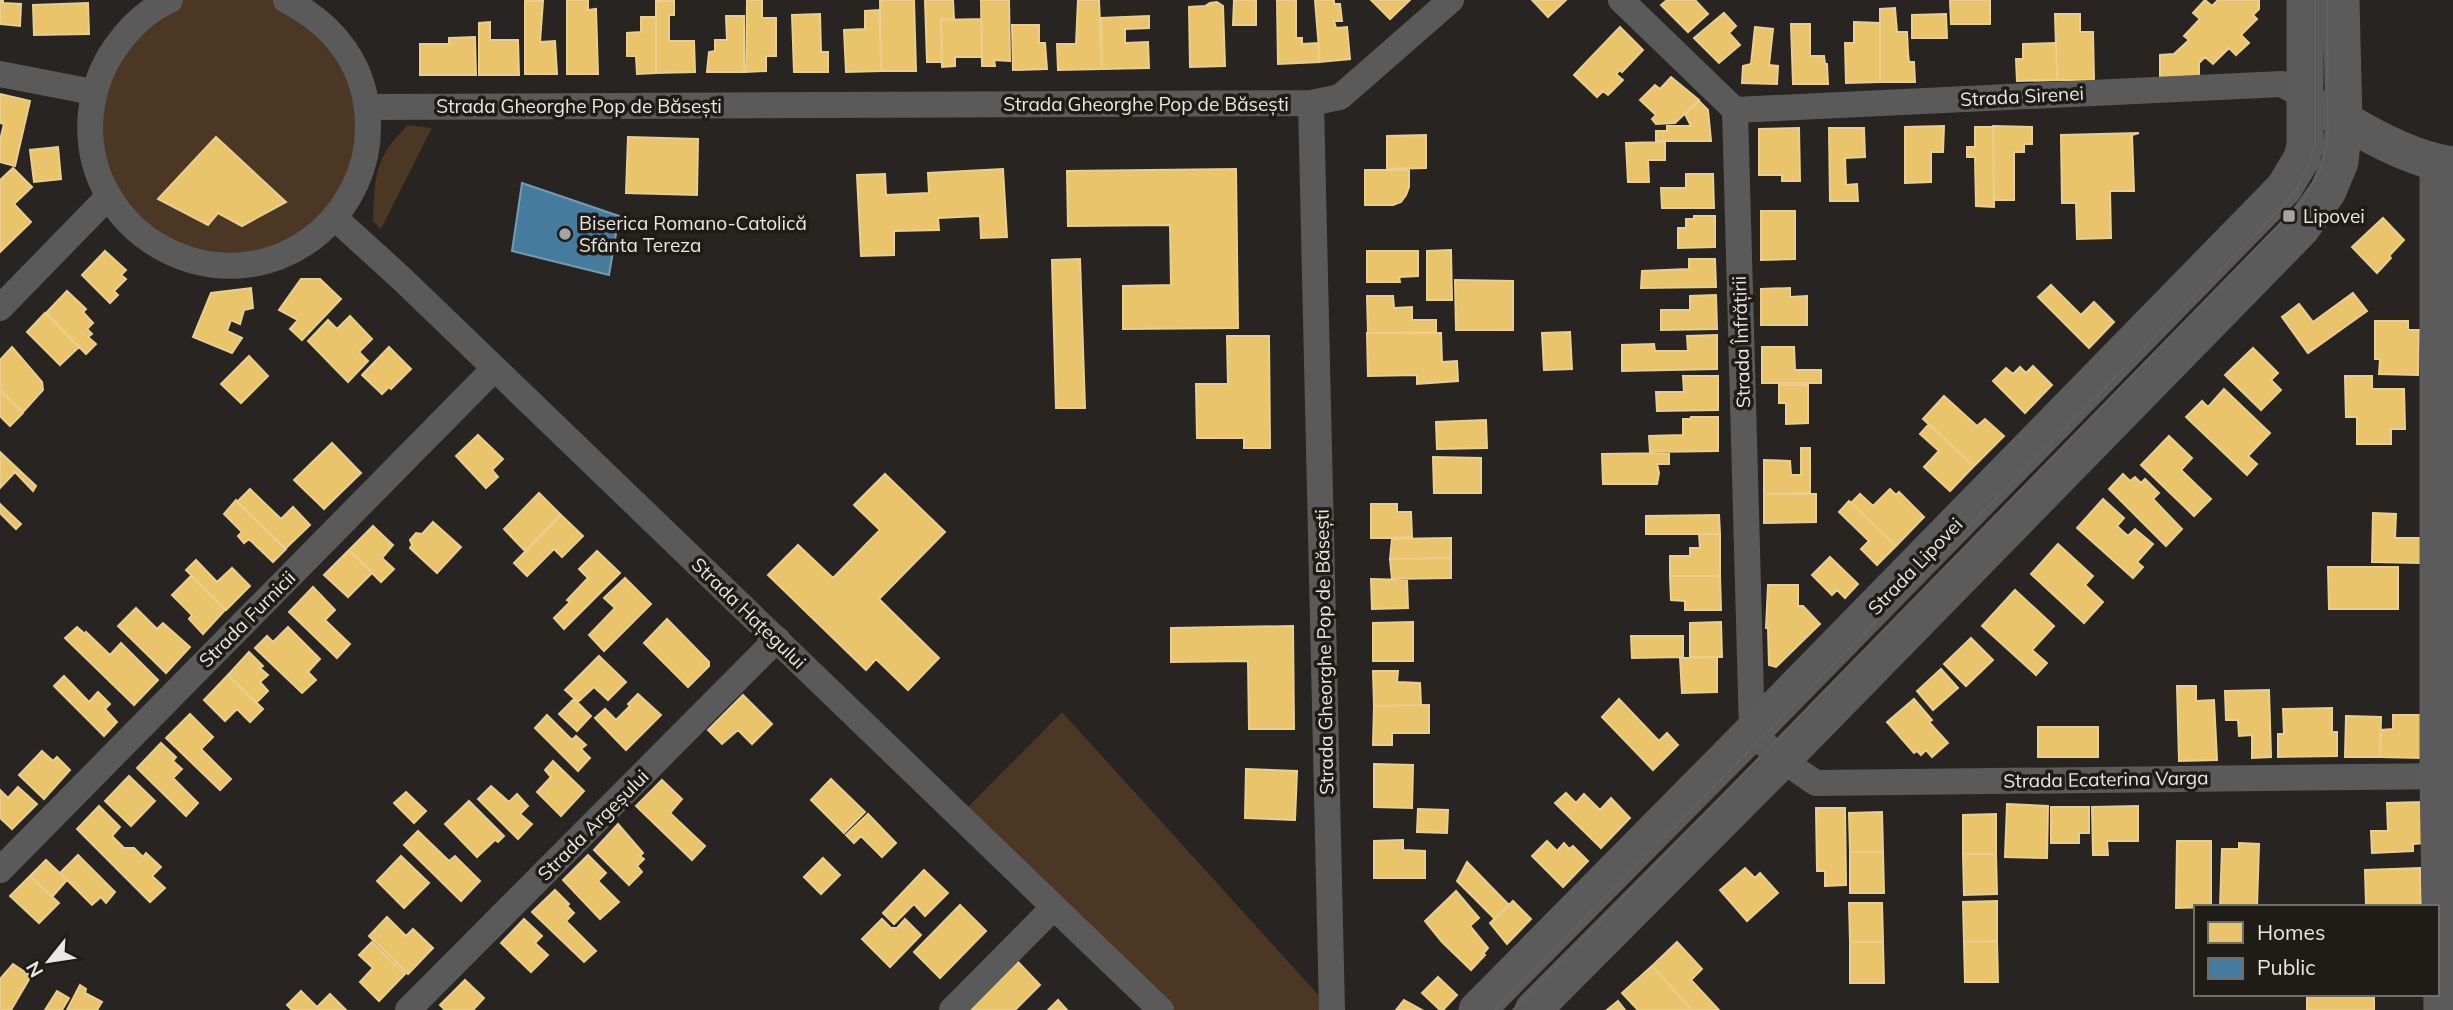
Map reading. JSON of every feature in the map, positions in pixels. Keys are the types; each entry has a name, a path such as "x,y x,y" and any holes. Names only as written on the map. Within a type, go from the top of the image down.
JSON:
{"street":[{"path":"164,1 129,29 105,61 93,92 89,132 95,168 108,197 134,229 167,252 212,266 259,264 303,246 335,218 358,181 368,139 368,107 357,70 337,38 310,13 286,0"},
{"path":"1311,103 1339,97 1451,0"},
{"path":"1621,0 1735,110"},
{"name":"Strada Lipovei","path":"1478,1010 2284,188 2302,158 2305,145 2305,0"},
{"name":"Strada Lipovei","path":"1533,1010 1781,761 2301,229 2328,191 2340,162 2344,121 2342,0"},
{"path":"0,74 93,92"},
{"name":"Strada Sirenei","path":"1735,110 2282,84 2306,98"},
{"path":"2306,98 2383,142 2446,164 2442,1010"},
{"name":"Strada Gheorghe Pop de Băsești","path":"368,107 1311,103 1332,1010"},
{"name":"Strada Înfrățirii","path":"1735,110 1752,732"},
{"path":"0,309 108,197"},
{"name":"Strada Hațegului","path":"335,218 402,279 1161,1010"},
{"name":"Strada Furnicii","path":"0,870 494,369"},
{"name":"Strada Argeșului","path":"408,1010 777,639"},
{"name":"Strada Ecaterina Varga","path":"1752,732 1781,761 1816,783 2445,776"},
{"path":"952,1010 1054,907"}],"shaded area":[{"path":"170,0 286,0 357,70 358,181 303,246 212,266 108,197 93,92"},
{"path":"408,125 432,128 381,229 373,221 378,168 388,148"},
{"path":"1062,712 1332,1010 1161,1010 959,816"}],"building: Homes":[{"path":"0,0 3,0 3,3 21,4 20,26 0,24"},
{"path":"567,0 588,0 588,10 596,9 598,74 567,74"},
{"path":"747,0 762,0 762,18 776,18 776,56 766,56 766,71 746,72"},
{"path":"880,0 914,0 916,71 881,71"},
{"path":"925,0 953,0 954,19 941,20 942,62 927,62"},
{"path":"981,0 1009,0 1010,61 994,60 995,66 982,66"},
{"path":"1078,0 1099,0 1102,69 1058,70 1057,44 1076,44"},
{"path":"1234,0 1256,0 1256,25 1233,25"},
{"path":"1277,0 1296,0 1296,38 1302,38 1302,44 1318,43 1320,62 1278,64"},
{"path":"1315,0 1334,0 1334,4 1340,4 1342,21 1334,21 1336,28 1347,27 1350,59 1320,62"},
{"path":"1371,0 1410,0 1390,19"},
{"path":"1532,0 1566,0 1548,17"},
{"path":"1667,0 1695,0 1708,14 1688,32 1661,5"},
{"path":"1950,0 1990,0 1990,24 1951,24"},
{"path":"2205,0 2212,6 2218,0 2259,0 2259,9 2253,15 2257,19 2241,35 2249,43 2236,55 2229,48 2213,64 2205,57 2199,63 2199,79 2160,79 2160,55 2174,54 2189,40 2184,36 2200,19 2193,13"},
{"path":"525,1 543,1 540,42 555,41 557,74 525,74"},
{"path":"656,1 674,1 674,15 669,15 669,41 694,41 695,72 656,73"},
{"path":"1217,2 1223,6 1225,66 1190,67 1189,7"},
{"path":"88,3 89,34 34,35 33,5"},
{"path":"1895,8 1897,32 1907,32 1909,62 1914,62 1915,82 1880,82 1880,9"},
{"path":"879,10 881,71 846,72 844,30 865,29 865,11"},
{"path":"1724,13 1736,26 1729,33 1740,45 1719,63 1694,38"},
{"path":"820,14 821,52 828,52 828,72 794,72 792,15"},
{"path":"1946,14 1947,38 1912,38 1912,15"},
{"path":"2055,14 2080,14 2080,32 2093,32 2094,80 2057,80"},
{"path":"726,16 744,16 744,72 707,72 709,52 715,51 715,40 727,40"},
{"path":"1149,16 1149,28 1125,29 1125,43 1148,42 1149,68 1102,69 1101,18"},
{"path":"641,17 656,17 656,73 637,74 636,56 627,56 627,33 641,32"},
{"path":"981,19 982,57 955,57 955,66 942,67 941,20"},
{"path":"490,22 490,40 518,40 519,75 479,75 479,23"},
{"path":"1854,22 1880,23 1880,82 1846,83 1845,43 1854,43"},
{"path":"1791,24 1810,24 1810,56 1824,56 1828,84 1793,84"},
{"path":"1012,25 1039,25 1039,43 1045,43 1047,69 1013,70"},
{"path":"1620,27 1643,50 1622,72 1620,70 1616,74 1623,80 1608,95 1603,91 1597,97 1574,75"},
{"path":"1755,27 1773,29 1769,65 1778,66 1777,84 1742,83 1743,66 1751,64"},
{"path":"475,37 476,75 420,75 420,44 449,44 449,38"},
{"path":"2056,43 2057,80 2017,81 2016,59 2023,59 2023,44"},
{"path":"1671,77 1699,100 1675,123 1656,124 1652,119 1656,115 1640,100 1655,85 1660,89"},
{"path":"0,94 30,101 15,166 0,162 0,140 4,124 0,123"},
{"path":"1699,101 1708,110 1711,141 1656,141 1656,131 1667,131 1667,126 1691,126 1685,114"},
{"path":"1944,126 1943,152 1931,152 1931,182 1905,183 1905,127"},
{"path":"1993,126 2032,127 2032,144 2024,144 2024,152 2014,152 2014,200 1994,200"},
{"path":"1975,127 1993,127 1994,207 1976,206 1975,157 1967,157 1967,147 1975,147"},
{"path":"1799,128 1800,181 1782,181 1782,175 1759,175 1759,129"},
{"path":"1829,128 1864,128 1865,157 1845,158 1846,185 1857,184 1858,201 1830,201"},
{"path":"2139,133 2132,135 2134,191 2110,191 2111,238 2077,239 2076,203 2062,203 2061,135"},
{"path":"1426,135 1426,168 1387,169 1387,136"},
{"path":"216,137 286,202 242,226 218,213 208,225 158,199"},
{"path":"628,137 698,139 697,195 626,193"},
{"path":"1665,142 1665,160 1648,160 1649,182 1628,182 1626,143"},
{"path":"58,147 61,179 34,182 30,150"},
{"path":"13,168 32,187 14,204 31,222 0,252 0,180"},
{"path":"1003,169 1007,237 981,238 980,216 938,218 939,230 894,231 894,255 861,256 857,175 885,174 886,195 929,193 928,173"},
{"path":"1236,169 1238,328 1123,329 1123,286 1171,285 1170,225 1068,226 1067,171"},
{"path":"1365,170 1409,170 1409,187 1401,202 1393,205 1365,205"},
{"path":"1686,174 1713,174 1714,208 1662,208 1661,188 1686,188"},
{"path":"1761,211 1795,211 1795,259 1761,260"},
{"path":"1694,216 1715,216 1715,247 1678,248 1678,228 1686,228 1686,219 1694,219"},
{"path":"2383,218 2404,240 2377,273 2352,247"},
{"path":"1451,250 1452,300 1427,300 1427,251"},
{"path":"105,251 126,270 121,275 126,279 114,291 118,295 110,303 82,275"},
{"path":"1367,251 1418,251 1418,276 1399,277 1400,282 1367,282"},
{"path":"1080,259 1085,408 1056,408 1052,260"},
{"path":"1689,259 1715,259 1716,287 1641,288 1642,271 1689,269"},
{"path":"301,279 320,279 341,299 302,340 290,329 298,320 279,310"},
{"path":"1455,280 1513,281 1513,330 1456,330"},
{"path":"2051,285 2081,315 2094,302 2114,322 2089,348 2038,297"},
{"path":"251,288 253,308 244,310 240,324 231,320 227,331 242,338 232,353 193,337 211,293"},
{"path":"1790,288 1790,297 1807,296 1807,325 1761,325 1761,289"},
{"path":"67,291 86,309 83,312 93,323 87,329 92,334 88,337 96,344 86,354 46,313"},
{"path":"2353,293 2367,311 2308,353 2282,317 2299,304 2313,322"},
{"path":"1716,295 1717,329 1661,330 1661,310 1690,310 1690,296"},
{"path":"1367,296 1393,296 1394,308 1412,307 1412,320 1436,320 1436,332 1368,333"},
{"path":"45,313 79,347 60,365 27,332"},
{"path":"350,316 372,339 359,352 368,361 348,382 308,341 328,320 337,329"},
{"path":"2375,321 2408,321 2408,330 2419,330 2418,375 2379,374 2380,359 2375,359"},
{"path":"1570,332 1572,369 1544,370 1542,333"},
{"path":"1367,333 1441,333 1442,362 1457,361 1458,381 1417,384 1417,375 1368,376"},
{"path":"1717,335 1717,369 1622,371 1622,345 1654,344 1655,351 1688,351 1687,336"},
{"path":"1227,336 1269,336 1270,448 1244,448 1244,438 1197,438 1196,384 1228,384"},
{"path":"12,347 42,382 43,390 23,412 0,390 0,360"},
{"path":"389,347 411,369 382,394 362,375"},
{"path":"1762,347 1794,347 1795,370 1821,370 1821,383 1762,383"},
{"path":"2253,348 2278,373 2271,380 2281,390 2261,410 2225,375"},
{"path":"249,356 268,376 241,403 221,384"},
{"path":"2033,366 2052,385 2025,413 1993,381 2006,368 2013,374 2020,367 2026,373"},
{"path":"1683,376 1718,376 1718,410 1657,411 1656,392 1684,392"},
{"path":"2345,376 2372,376 2372,389 2404,389 2405,429 2391,429 2391,444 2357,444 2357,417 2346,417"},
{"path":"1779,385 1808,385 1808,423 1786,424 1786,403 1779,403"},
{"path":"2224,389 2270,433 2248,456 2257,464 2247,475 2186,417 2202,401 2208,407"},
{"path":"0,390 23,413 10,426 0,416"},
{"path":"1944,396 1977,426 1985,419 2004,436 1974,466 1923,419"},
{"path":"1718,417 1718,451 1650,452 1649,436 1683,435 1683,419"},
{"path":"1486,420 1487,448 1437,449 1436,422"},
{"path":"1929,424 1974,466 1950,491 1924,467 1939,451 1920,434"},
{"path":"478,435 503,459 492,470 498,477 486,488 456,456"},
{"path":"2169,436 2192,458 2181,470 2211,499 2194,516 2141,465"},
{"path":"332,443 361,473 324,509 294,480"},
{"path":"1801,448 1810,448 1810,493 1764,494 1764,460 1790,461 1791,475 1801,475"},
{"path":"0,452 36,486 33,491 15,472 0,488"},
{"path":"1669,453 1669,464 1657,464 1657,484 1603,484 1602,454"},
{"path":"1433,457 1481,458 1481,493 1434,493"},
{"path":"885,474 945,532 879,599 939,658 908,690 876,659 866,670 768,575 798,545 833,578 880,530 854,505"},
{"path":"2123,474 2130,481 2135,477 2141,483 2145,479 2159,493 2153,499 2182,529 2166,546 2109,489"},
{"path":"250,489 281,519 293,507 310,525 285,549 237,502"},
{"path":"1890,489 1896,495 1899,492 1924,517 1896,546 1851,503 1860,494 1873,506"},
{"path":"539,493 561,515 525,551 504,529"},
{"path":"1764,494 1816,494 1816,522 1764,523"},
{"path":"2103,499 2124,518 2117,526 2128,536 2135,529 2153,544 2137,562 2143,567 2133,578 2077,528"},
{"path":"236,500 286,549 273,562 249,539 244,543 238,536 242,532 224,514"},
{"path":"1849,501 1896,546 1877,565 1861,549 1869,541 1839,512"},
{"path":"0,504 21,524 16,529 0,513"},
{"path":"1371,504 1397,504 1397,512 1411,512 1412,537 1371,538"},
{"path":"2373,513 2396,514 2395,538 2420,538 2420,563 2372,562"},
{"path":"561,515 583,536 562,557 554,549 527,576 514,563"},
{"path":"1719,515 1720,534 1646,534 1646,516"},
{"path":"433,522 461,547 437,573 410,548 410,540 416,533 422,534"},
{"path":"373,526 393,545 382,558 394,569 381,582 349,550"},
{"path":"1699,534 1720,534 1720,576 1670,576 1670,556 1690,556 1690,548 1700,548"},
{"path":"1451,538 1451,558 1390,559 1392,539"},
{"path":"2058,544 2093,576 2085,585 2103,602 2084,623 2031,574"},
{"path":"349,550 372,573 348,597 324,575"},
{"path":"597,551 620,573 564,629 554,618 588,578 579,569"},
{"path":"1830,557 1858,584 1845,598 1837,590 1832,595 1812,575"},
{"path":"1451,558 1451,578 1392,579 1390,559"},
{"path":"196,560 217,582 232,568 250,586 226,610 186,570"},
{"path":"2328,567 2398,567 2398,609 2329,609"},
{"path":"191,576 225,610 203,634 189,619 192,615 172,595"},
{"path":"1670,576 1720,576 1721,610 1685,610 1685,601 1671,600"},
{"path":"625,578 651,604 604,651 589,635 615,608 604,598"},
{"path":"1371,579 1407,580 1408,608 1372,609"},
{"path":"1768,585 1798,585 1798,606 1803,606 1820,624 1776,667 1769,665 1766,628"},
{"path":"313,587 335,610 325,620 350,644 337,658 289,612"},
{"path":"2015,590 2054,626 2032,650 2047,663 2036,675 1982,626"},
{"path":"136,608 157,629 163,623 190,647 166,673 118,626"},
{"path":"667,619 709,662 709,666 688,687 644,643"},
{"path":"1413,622 1413,661 1373,661 1373,623"},
{"path":"1721,622 1722,657 1690,657 1690,623"},
{"path":"1293,626 1294,729 1249,729 1248,661 1171,662 1171,628"},
{"path":"77,627 110,655 121,643 158,680 134,705 65,638"},
{"path":"288,627 320,659 308,672 316,680 302,693 255,648 267,636 273,642"},
{"path":"1631,636 1683,636 1683,657 1632,658"},
{"path":"1971,638 1993,660 1966,686 1944,664"},
{"path":"249,652 268,675 260,682 268,691 256,703 228,675"},
{"path":"599,656 626,682 608,700 594,687 578,702 565,690"},
{"path":"1717,657 1717,692 1682,693 1680,658"},
{"path":"1941,669 1958,688 1933,710 1917,691"},
{"path":"1373,671 1398,671 1397,682 1420,683 1421,705 1374,706"},
{"path":"228,675 263,709 250,722 237,709 225,721 204,700"},
{"path":"64,676 89,702 98,692 110,704 105,709 117,722 104,736 54,686"},
{"path":"2177,686 2196,686 2196,701 2214,700 2217,760 2179,761"},
{"path":"2269,690 2271,757 2252,758 2252,735 2239,736 2238,720 2226,720 2225,691"},
{"path":"638,694 661,715 626,750 595,718 605,709 616,720"},
{"path":"743,695 772,724 752,744 738,730 722,744 708,730"},
{"path":"574,699 591,716 577,731 559,714"},
{"path":"1619,699 1659,741 1667,733 1678,745 1653,770 1602,717"},
{"path":"1914,699 1932,720 1929,722 1948,743 1932,757 1926,750 1921,755 1917,751 1914,753 1887,722"},
{"path":"1429,705 1429,733 1392,733 1392,745 1373,745 1374,706"},
{"path":"2332,708 2332,732 2337,732 2337,756 2278,757 2278,734 2284,734 2283,709"},
{"path":"190,714 213,737 201,749 231,779 220,790 166,738"},
{"path":"547,715 572,740 576,736 586,745 581,749 590,758 578,771 535,728"},
{"path":"2393,715 2422,715 2422,758 2380,757 2381,730 2393,729"},
{"path":"2346,716 2381,717 2380,757 2345,757"},
{"path":"2038,727 2098,727 2098,757 2038,757"},
{"path":"161,743 176,757 173,761 182,769 173,778 198,803 186,816 137,768"},
{"path":"42,751 53,761 57,757 70,770 44,799 19,775"},
{"path":"553,761 584,791 561,816 537,792 551,777 545,770"},
{"path":"1374,764 1413,765 1412,808 1374,807"},
{"path":"1246,769 1297,771 1295,820 1245,818"},
{"path":"129,776 155,801 131,826 105,801"},
{"path":"831,779 865,812 844,833 811,800"},
{"path":"662,780 682,799 670,813 705,846 692,860 636,806"},
{"path":"491,786 509,802 517,794 528,806 520,814 532,824 518,839 478,799"},
{"path":"18,787 37,804 12,829 0,818 0,790 8,798"},
{"path":"406,792 426,811 414,823 394,803"},
{"path":"1566,793 1576,803 1584,794 1600,810 1611,798 1630,818 1601,848 1555,803"},
{"path":"469,801 504,836 498,842 495,840 477,857 445,824"},
{"path":"2423,802 2425,843 2413,844 2413,851 2372,853 2371,831 2388,831 2387,803"},
{"path":"2007,804 2048,806 2047,858 2005,857"},
{"path":"99,806 120,827 112,836 124,848 134,848 143,857 146,853 161,867 152,876 165,888 150,902 77,829"},
{"path":"2138,806 2138,841 2107,841 2108,855 2093,855 2092,807"},
{"path":"2051,807 2089,807 2089,833 2079,833 2079,843 2051,843"},
{"path":"1816,808 1845,808 1846,885 1825,886 1825,871 1817,871"},
{"path":"1418,809 1448,810 1447,833 1417,832"},
{"path":"1882,812 1883,852 1850,852 1849,813"},
{"path":"868,814 896,843 882,857 861,836 854,843 846,835"},
{"path":"1996,814 1996,854 1963,854 1963,815"},
{"path":"618,824 643,853 640,856 644,859 637,866 642,872 629,885 594,850"},
{"path":"418,831 449,861 455,856 480,881 461,901 404,845"},
{"path":"1403,840 1403,850 1425,851 1425,878 1374,878 1374,841"},
{"path":"1547,841 1557,851 1564,843 1569,849 1573,846 1588,861 1563,887 1532,856"},
{"path":"2177,841 2211,841 2211,905 2176,908"},
{"path":"2239,843 2259,844 2257,905 2220,905 2222,849 2239,849"},
{"path":"1850,852 1883,852 1884,893 1850,893"},
{"path":"1963,854 1996,854 1997,894 1964,895"},
{"path":"78,855 115,892 106,903 101,897 92,905 60,873"},
{"path":"588,855 606,873 598,881 619,902 600,919 563,880"},
{"path":"401,856 429,883 404,908 377,881"},
{"path":"823,858 840,875 821,894 804,877"},
{"path":"46,860 67,880 52,897 30,876"},
{"path":"1467,862 1509,905 1495,919 1457,881"},
{"path":"1745,868 1755,878 1760,873 1778,893 1747,921 1720,890"},
{"path":"2420,868 2421,905 2366,905 2365,870"},
{"path":"924,870 948,893 925,916 914,904 894,924 883,913"},
{"path":"30,876 59,903 39,923 10,896"},
{"path":"555,890 574,913 566,921 596,951 584,962 532,912"},
{"path":"1456,891 1479,918 1470,926 1488,948 1471,970 1425,921"},
{"path":"1513,901 1531,919 1507,944 1490,923"},
{"path":"1997,901 1997,941 1964,942 1963,902"},
{"path":"1849,903 1882,903 1883,942 1850,942"},
{"path":"960,905 986,931 940,978 914,952"},
{"path":"387,917 406,936 413,929 433,948 408,974 369,936"},
{"path":"524,919 542,936 535,943 548,955 531,972 501,943"},
{"path":"882,919 891,928 897,928 905,919 921,935 890,967 862,939"},
{"path":"1997,941 1998,982 1965,982 1964,942"},
{"path":"372,942 405,974 379,1001 360,982 373,968 359,955"},
{"path":"1677,942 1702,969 1691,980 1719,1010 1692,1010 1652,966"},
{"path":"1850,942 1883,942 1884,983 1850,983"},
{"path":"1018,962 1040,985 1015,1010 970,1010"},
{"path":"13,964 31,976 11,1010 0,1010 0,979"},
{"path":"1652,966 1692,1010 1638,1010 1622,993"},
{"path":"1438,977 1457,995 1443,1010 1422,993"},
{"path":"465,980 484,998 473,1010 445,1010 440,1005"},
{"path":"80,985 86,989 85,993 102,1002 97,1010 67,1010"},
{"path":"57,991 69,998 62,1010 45,1010"},
{"path":"301,991 320,1010 292,1010 287,1005"},
{"path":"330,994 346,1010 320,1010 317,1007"},
{"path":"2307,996 2374,996 2374,1010 2307,1010"},
{"path":"1058,1000 1067,1010 1048,1010"},
{"path":"1404,1000 1422,1010 1396,1010"},
{"path":"1618,1001 1625,1010 1607,1010"}],"building: Public":[{"name":"Biserica Romano-Catolică Sfânta Tereza","path":"522,183 619,216 609,275 512,251"}],"tram line":[{"path":"1495,1010 2289,200 2305,173 2315,143 2315,0"},
{"path":"1513,1010 2304,199 2321,168 2328,140 2327,0"}],"place":[{"name":"Lipovei","path":"2289,216"},
{"name":"Biserica Romano-Catolică Sfânta Tereza","path":"565,234"}]}
